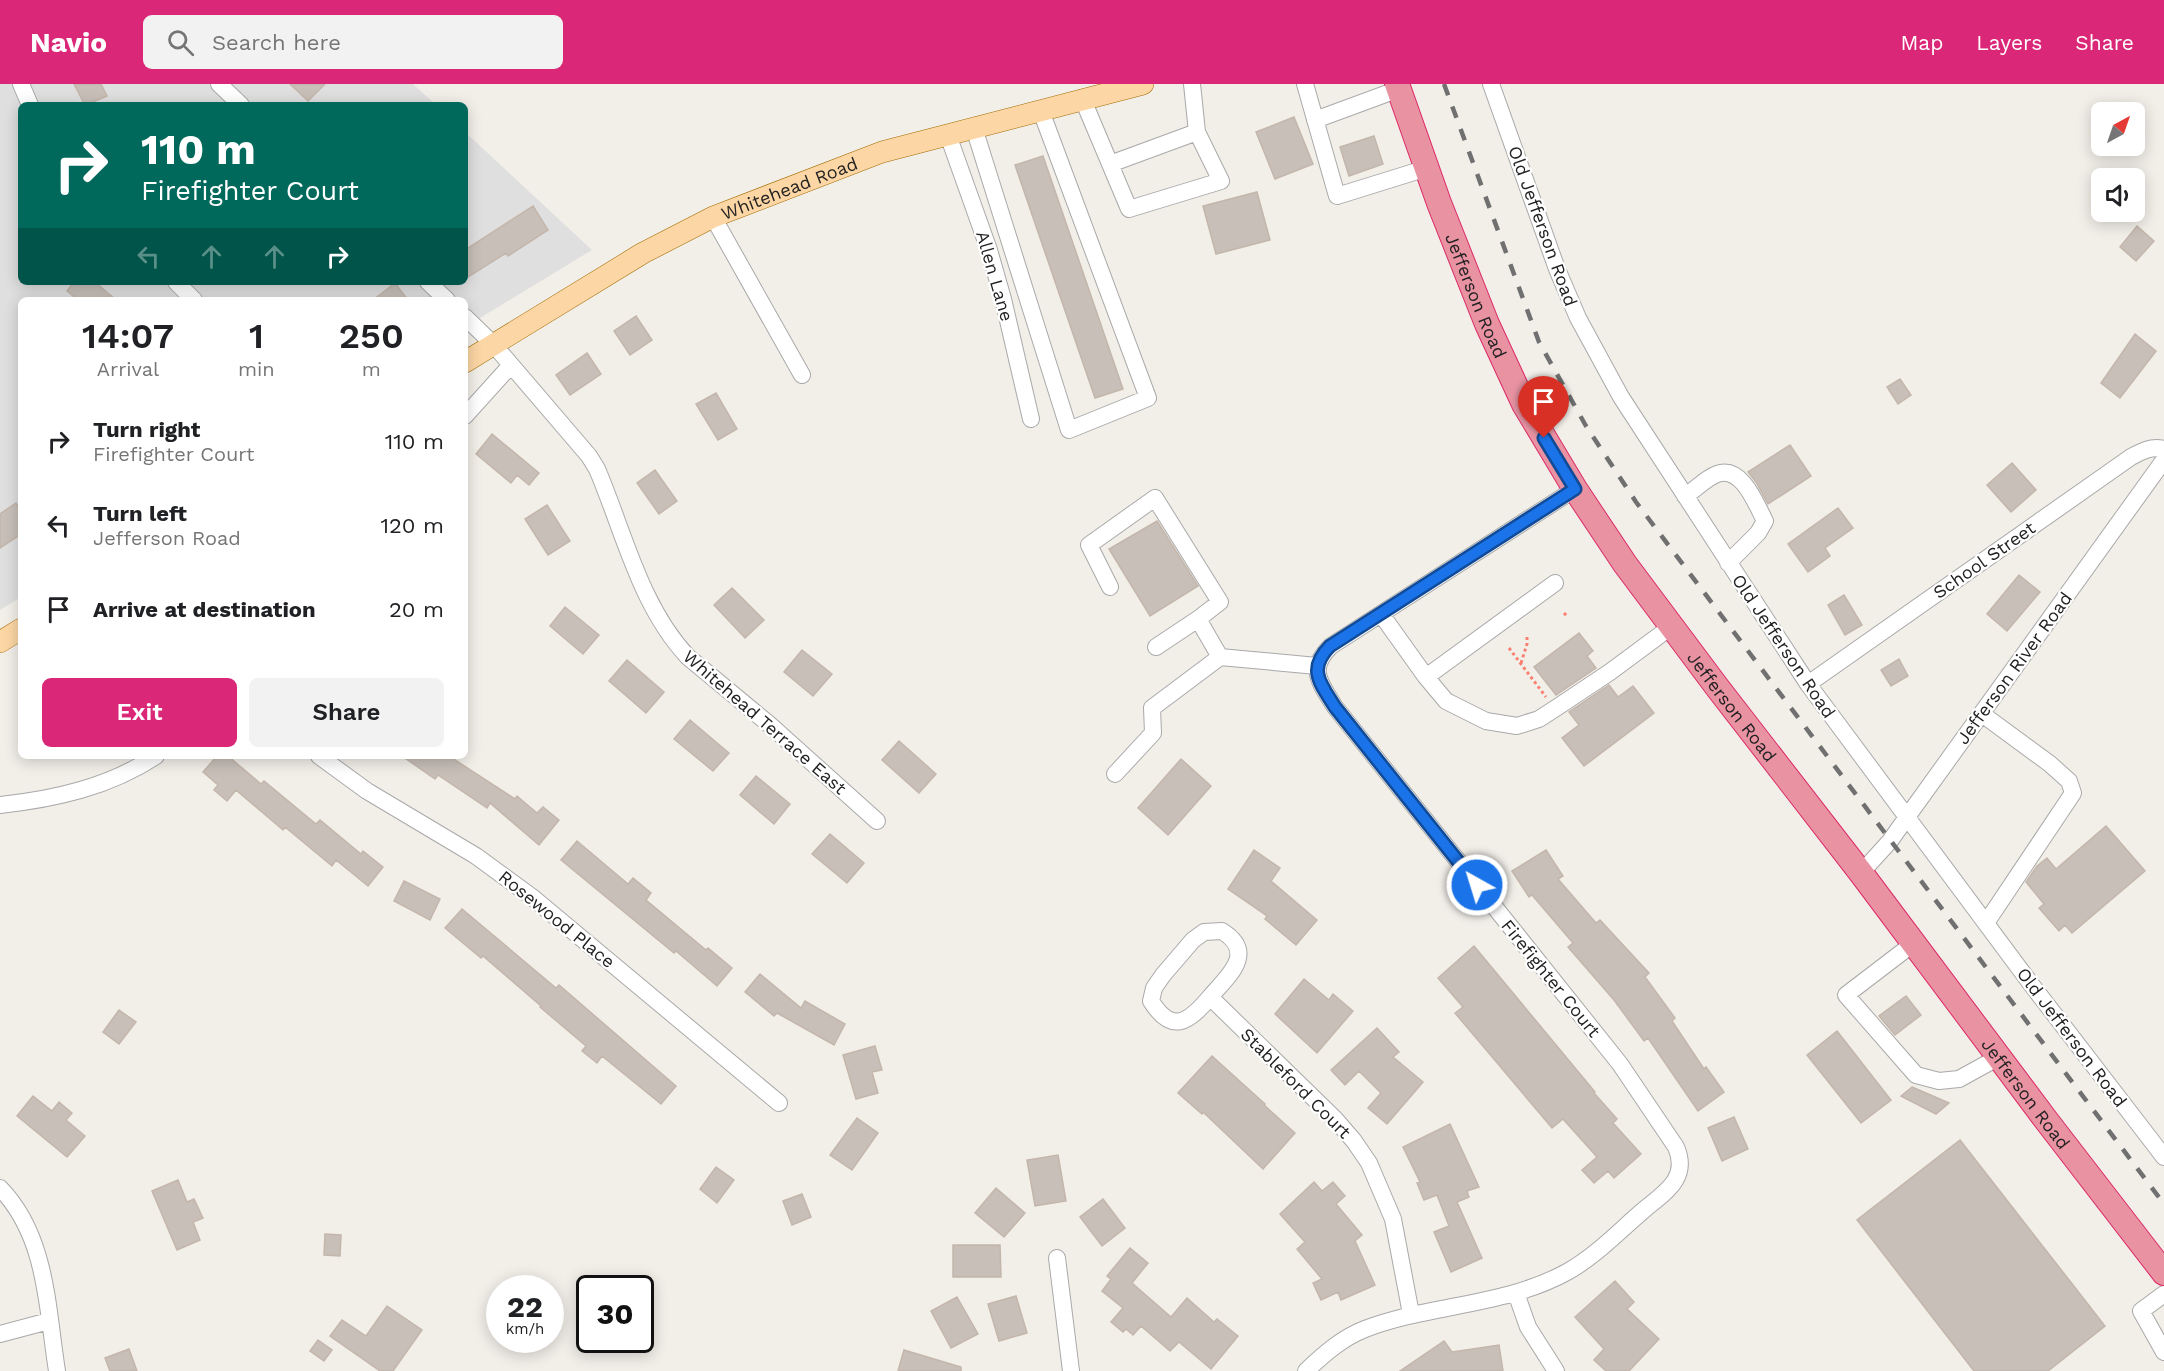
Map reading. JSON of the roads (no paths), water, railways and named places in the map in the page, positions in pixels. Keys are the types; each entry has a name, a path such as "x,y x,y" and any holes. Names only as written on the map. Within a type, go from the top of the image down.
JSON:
{"highway":[{"name":"Jefferson Road","path":"1398,86 1487,324 1524,405 1575,489 1625,564 1671,626 2164,1273"}],"main road":[{"name":"Whitehead Road","path":"468,360 643,253 713,218 882,152 1143,84"}],"street":[{"path":"21,84 29,102"},
{"path":"219,84 238,102"},
{"path":"1083,100 1129,209 1221,181 1197,132 1192,84"},
{"path":"1305,84 1337,196 1427,168"},
{"name":"Old Jefferson Road","path":"1491,84 1557,269 1578,318 1621,397 1808,684 2164,1157"},
{"path":"1315,120 1398,86"},
{"path":"974,128 1069,430 1148,398 1041,111"},
{"path":"1110,164 1197,132"},
{"name":"Allen Lane","path":"948,135 989,250 1031,419"},
{"path":"713,218 802,375"},
{"path":"179,285 191,297"},
{"path":"431,285 444,297"},
{"name":"Whitehead Terrace East","path":"468,320 512,365 597,468 641,580 667,631 677,645 877,820"},
{"path":"468,413 512,365"},
{"name":"School Street","path":"1808,684 2131,457 2147,449 2164,448"},
{"name":"Jefferson River Road","path":"1861,873 1890,841 2164,460"},
{"path":"1685,496 1719,473 1736,475 1744,484 1766,521 1758,533 1728,563"},
{"path":"1115,774 1154,733 1152,708 1220,657 1317,666 1321,656 1330,646 1575,489"},
{"path":"1110,587 1089,545 1155,498 1220,602 1156,647"},
{"path":"1426,677 1555,583"},
{"path":"1381,614 1446,701 1486,721 1517,726 1539,719 1556,708 1610,672 1671,626"},
{"path":"1198,619 1220,657"},
{"name":"Firefighter Court","path":"1306,1371 1342,1341 1364,1330 1411,1314 1516,1293 1567,1272 1590,1256 1673,1184 1681,1167 1681,1157 1676,1147 1620,1064 1335,707 1320,684 1317,666"},
{"path":"1982,714 2050,764 2069,781 2073,793 1986,923"},
{"path":"0,805 39,801 68,794 120,777 151,759"},
{"name":"Rosewood Place","path":"323,759 367,791 476,856 532,897 779,1103"},
{"path":"1222,931 1236,942 1239,952 1238,960 1210,997 1195,1015 1181,1022 1169,1022 1158,1012 1151,1001 1154,988 1193,940 1204,932 1222,931"},
{"path":"1914,943 1846,995 1916,1075 1939,1081 1959,1079 1999,1057"},
{"name":"Stableford Court","path":"1210,997 1335,1119 1364,1156 1393,1219 1411,1314"},
{"path":"0,1188 19,1209 36,1246 57,1371"},
{"path":"1057,1258 1071,1371"},
{"path":"1516,1293 1528,1327 1556,1371"},
{"path":"2164,1294 2141,1311 2164,1352"},
{"path":"0,1334 49,1320"}],"railway":[{"path":"1444,84 1539,342 1586,426 1636,502 2164,1204"}]}
